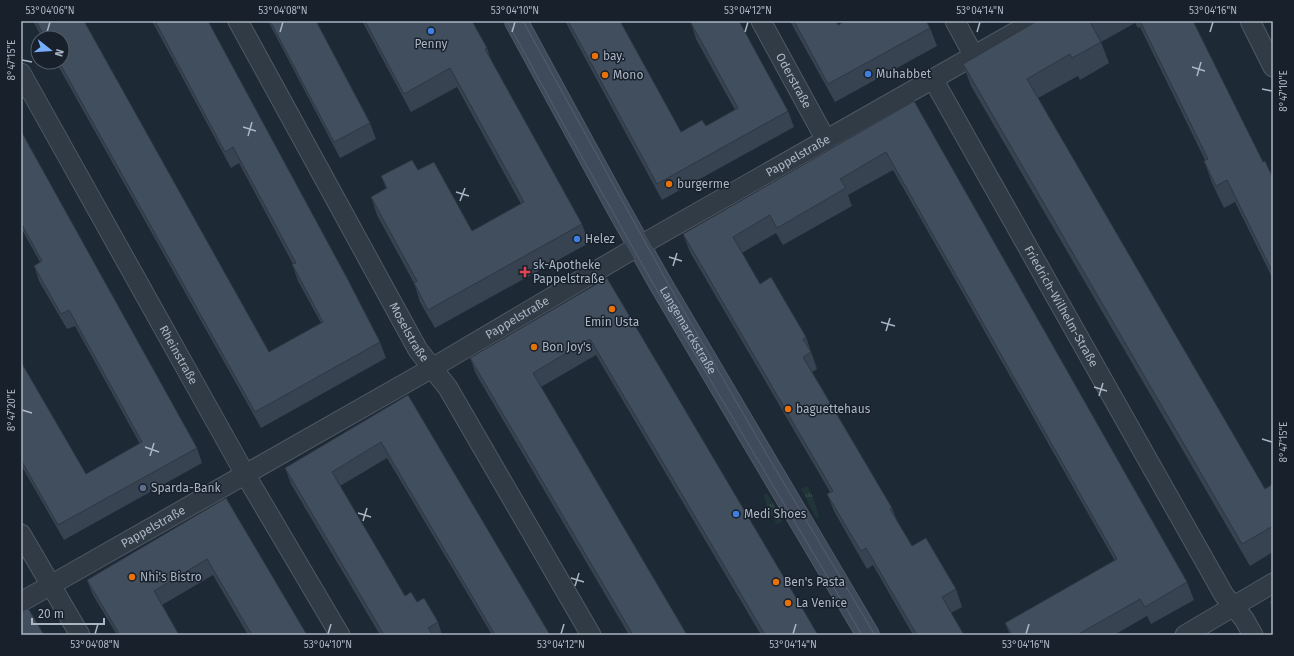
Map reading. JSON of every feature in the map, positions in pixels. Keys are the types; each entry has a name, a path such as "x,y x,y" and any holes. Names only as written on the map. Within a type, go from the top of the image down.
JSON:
{"main road":[{"name":"Langemarckstraße","path":"516,21 639,246 868,635"}],"street":[{"name":"Moselstraße","path":"238,21 418,350 448,388 591,635"},
{"name":"Oderstraße","path":"761,21 826,140"},
{"path":"955,21 974,56"},
{"name":"Pappelstraße","path":"21,602 432,368 639,246 1035,21"},
{"path":"1250,21 1273,67"},
{"name":"Rheinstraße","path":"21,73 245,474 340,635"},
{"name":"Friedrich-Wilhelm-Straße","path":"933,79 1224,595 1244,619 1253,635"},
{"path":"21,534 80,635"},
{"path":"1186,635 1273,583"}],"green space":[{"path":"807,486 813,497 819,517 817,519 801,489"},
{"path":"767,493 783,521 777,524 767,508 764,495"}],"building":[{"path":"36,21 84,21 269,352 323,322 292,264 296,263 233,147 225,152 155,21 208,21 380,342 255,412 63,70 70,70 70,30 41,30"},
{"path":"270,21 316,21 370,123 334,142"},
{"path":"365,21 472,21 487,48 485,49 582,224 428,310 414,283 417,281 371,197 387,188 381,176 412,160 418,170 434,162 472,231 524,202 450,68 404,94"},
{"path":"568,21 620,21 681,132 702,120 706,126 738,108 691,23 694,21 739,21 788,111 657,184"},
{"path":"794,21 836,21 838,25 845,21 926,21 930,28 828,84"},
{"path":"1037,21 1091,21 1090,22 1101,42 1072,58 1070,54 1027,79 1265,489 1273,484 1273,526 1242,544 963,64"},
{"path":"1140,21 1193,21 1263,162 1265,161 1273,178 1273,273 1227,180 1216,186 1204,161 1208,159"},
{"path":"914,101 1187,582 1145,607 1140,599 1077,635 1012,635 1005,623 1117,559 886,152 840,179 846,188 777,228 770,215 733,237 760,284 771,277 806,337 803,339 811,352 803,357 892,508 890,509 912,546 926,538 956,589 942,597 964,635 917,635 866,548 861,551 827,494 833,491 683,234"},
{"path":"21,131 197,448 58,525 21,460 21,362 86,474 142,442 69,310 61,314 34,266 42,261 21,223"},
{"path":"607,278 818,635 765,635 590,339 533,373 687,635 633,635 470,358"},
{"path":"408,395 550,635 495,635 381,442 332,472 405,596 411,592 417,602 424,598 438,622 428,628 433,635 384,635 285,468"},
{"path":"226,498 307,635 252,635 207,559 154,591 179,635 120,635 87,580"},
{"path":"1273,600 1273,607 1270,602"},
{"path":"28,608 44,635 21,635 21,612"}],"tram line":[{"path":"507,21 655,287 862,635"},
{"path":"523,21 666,280 770,460 875,635"}],"place":[{"name":"Penny","path":"431,31"},
{"name":"bay.","path":"595,56"},
{"name":"Muhabbet","path":"868,74"},
{"name":"Mono","path":"605,75"},
{"name":"burgerme","path":"669,184"},
{"name":"Helez","path":"577,239"},
{"name":"sk-Apotheke Pappelstraße","path":"525,272"},
{"name":"Emin Usta","path":"612,309"},
{"name":"Bon Joy's","path":"534,347"},
{"name":"baguettehaus","path":"788,409"},
{"name":"Sparda-Bank","path":"143,488"},
{"name":"Medi Shoes","path":"736,514"},
{"name":"Nhi's Bistro","path":"132,577"},
{"name":"Ben's Pasta","path":"776,582"},
{"name":"La Venice","path":"788,603"}]}
